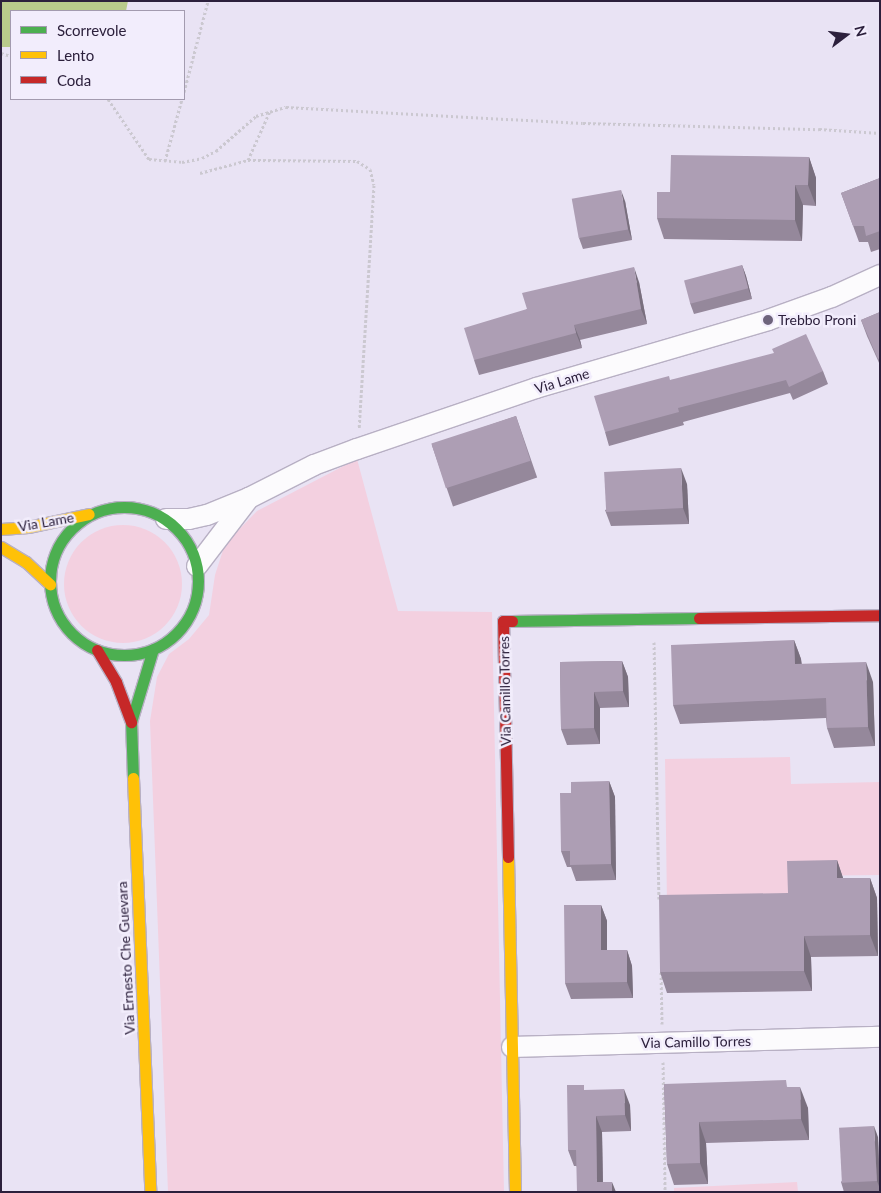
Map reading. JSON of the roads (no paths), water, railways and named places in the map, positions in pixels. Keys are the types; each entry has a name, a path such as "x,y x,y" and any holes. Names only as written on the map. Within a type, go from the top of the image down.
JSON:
{"street":[{"name":"Via Lame","path":"166,519 198,517 249,498 314,465 357,449 536,388 768,320 832,297 880,275"},
{"name":"Via Lame","path":"197,566 249,498"},
{"path":"112,507 134,507 149,510 166,519 178,529 186,540 197,566 198,593 187,621 168,641 153,649 122,655 97,650 83,643 67,628 53,602 50,584 53,560 59,545 72,526 91,514 112,507"},
{"name":"Via Lame","path":"1,529 28,527 91,514"},
{"name":"Via Lame","path":"1,547 26,562 50,584"},
{"name":"Via Camillo Torres","path":"515,1192 503,622 880,615"},
{"name":"Via Ernesto Che Guevara","path":"131,722 153,649"},
{"name":"Via Ernesto Che Guevara","path":"97,650 116,682 131,722 150,1192"},
{"name":"Via Camillo Torres","path":"512,1046 880,1037"}],"place":[{"name":"Trebbo Proni","path":"768,320"}]}
